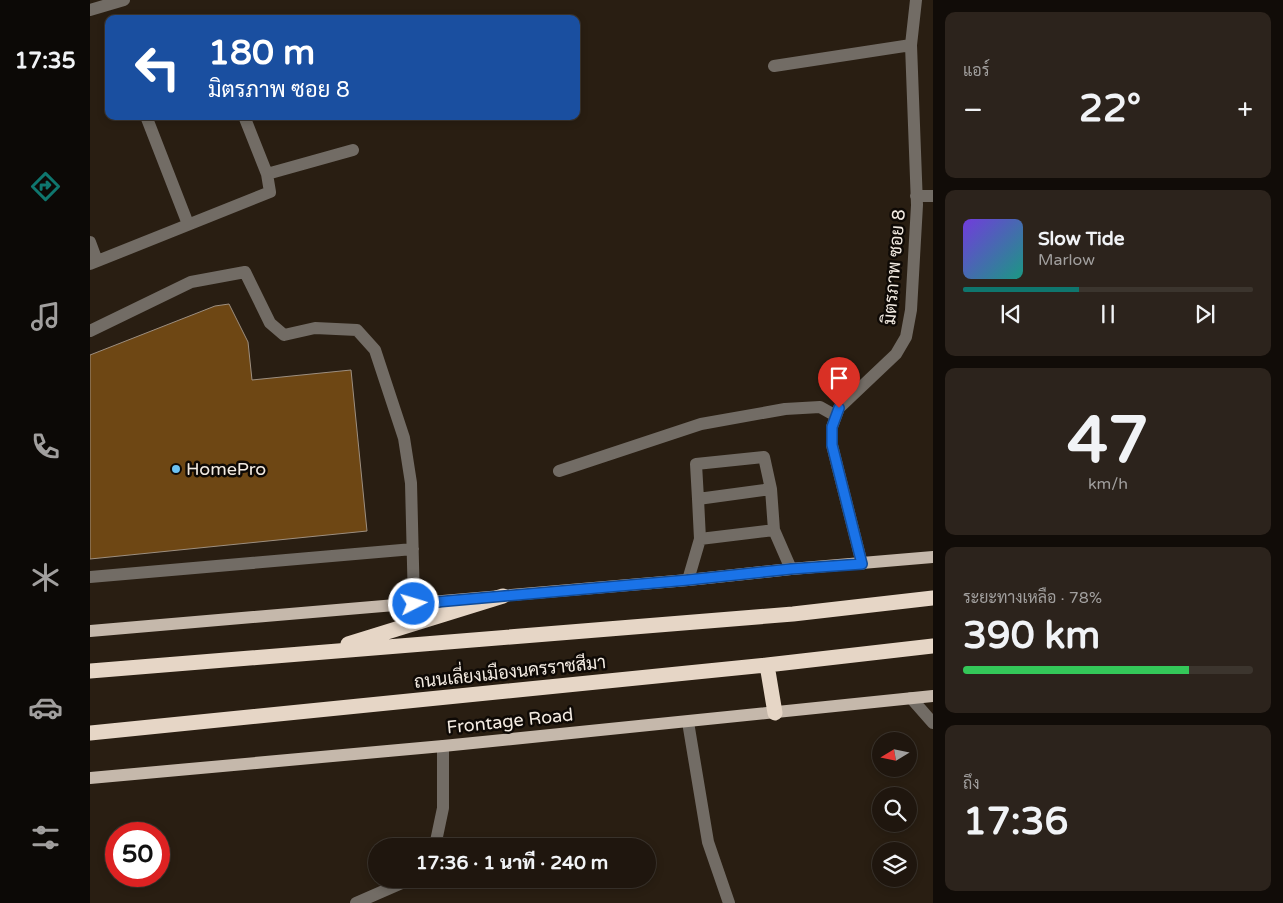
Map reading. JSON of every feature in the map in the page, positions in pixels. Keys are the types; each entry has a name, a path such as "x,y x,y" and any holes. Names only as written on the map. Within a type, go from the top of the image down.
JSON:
{"highway":[{"path":"321,652 503,596"},
{"name":"ถนนเลี่ยงเมืองนครราชสีมา","path":"90,671 793,614 933,598"},
{"name":"ถนนเลี่ยงเมืองนครราชสีมา","path":"90,733 767,665 933,646"},
{"path":"767,665 775,713"}],"main road":[{"path":"90,631 933,557"},
{"name":"Frontage Road","path":"90,778 443,746 933,696"}],"street":[{"path":"90,10 124,0"},
{"name":"มิตรภาพ ซอย 8","path":"862,564 832,445 832,427 839,408 896,354 906,337 911,310 916,196 911,45 916,0"},
{"path":"774,66 911,45"},
{"path":"148,120 188,224"},
{"path":"90,242 94,263 270,192 267,174 246,120"},
{"path":"267,174 353,150"},
{"path":"916,196 933,196"},
{"path":"90,331 191,282 245,272 270,323 284,335 315,328 357,330 375,350 404,438 411,484 414,604"},
{"path":"559,471 701,424 785,410 820,407 836,416"},
{"path":"688,580 700,540 696,464 764,457 771,489 774,530 791,569"},
{"path":"698,499 771,489"},
{"path":"700,540 774,530"},
{"path":"90,576 412,549"},
{"path":"911,698 933,723"},
{"path":"688,722 708,842 729,903"},
{"path":"437,838 444,808 443,746"},
{"path":"356,903 390,888"}],"building":[{"path":"229,304 248,342 252,380 351,370 367,531 90,559 90,355 215,306"}],"place":[{"name":"HomePro","path":"176,469"}],"route":[{"path":"414,604 862,564 832,445 832,427 839,408"}]}
